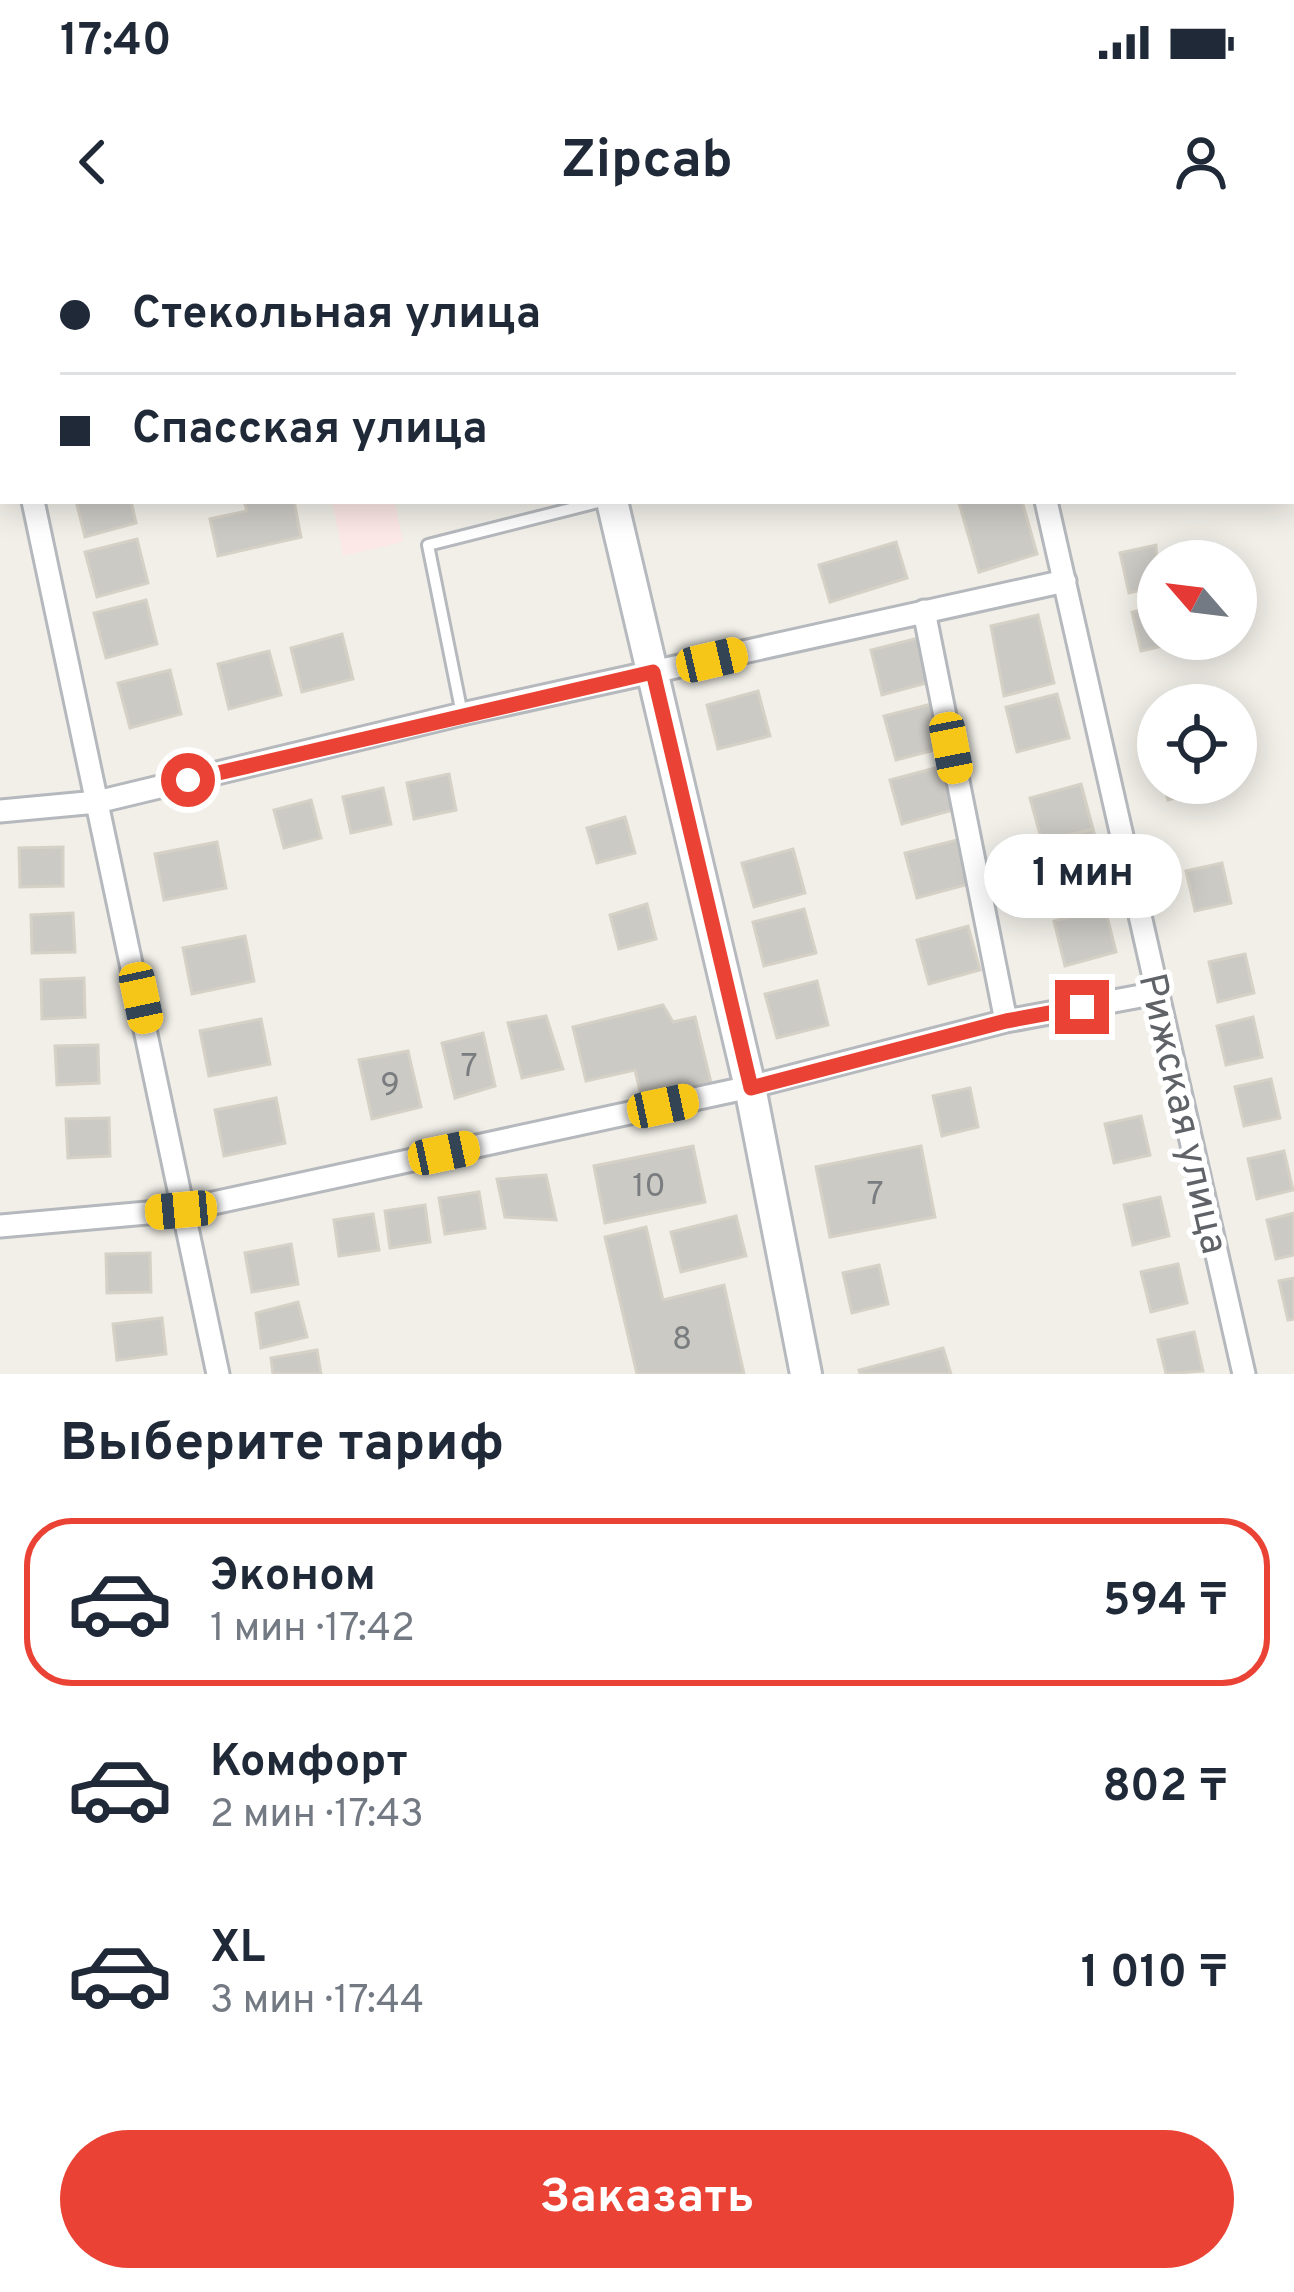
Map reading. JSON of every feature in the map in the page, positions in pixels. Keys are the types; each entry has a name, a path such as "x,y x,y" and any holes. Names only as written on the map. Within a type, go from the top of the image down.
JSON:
{"main road":[{"path":"613,504 751,1088 806,1374"}],"street":[{"path":"34,504 218,1374"},
{"name":"Рижская улица","path":"1047,504 1244,1374"},
{"path":"0,811 97,802 462,714 1065,581"},
{"path":"924,611 1006,1021"},
{"path":"0,1226 181,1210 751,1088 1006,1021 1157,993"}],"lane":[{"path":"462,714 428,545 590,504"}],"shaded area":[{"path":"333,504 396,504 403,542 343,556"}],"building":[{"path":"77,504 132,504 136,523 85,537"},
{"path":"245,504 295,504 301,537 218,556 210,519 247,511"},
{"path":"959,504 1023,504 1037,554 979,572"},
{"path":"137,539 148,583 97,597 85,552"},
{"path":"896,542 907,578 830,602 819,565"},
{"path":"1137,549 1137,591 1129,593 1120,553"},
{"path":"146,600 157,644 106,658 94,613"},
{"path":"1038,615 1054,683 1004,696 991,626"},
{"path":"342,634 353,679 302,692 291,648"},
{"path":"922,637 934,681 882,695 871,650"},
{"path":"269,651 281,695 229,709 218,664"},
{"path":"170,670 181,714 130,728 118,683"},
{"path":"758,691 770,736 718,749 707,705"},
{"path":"1057,694 1069,738 1017,752 1006,707"},
{"path":"935,703 947,747 896,760 884,716"},
{"path":"942,766 953,810 902,824 890,780"},
{"path":"449,774 456,810 414,819 407,783"},
{"path":"1081,784 1093,829 1042,842 1030,798"},
{"path":"383,788 391,824 351,833 343,797"},
{"path":"311,800 321,838 284,848 274,810"},
{"path":"625,817 635,853 597,863 587,828"},
{"path":"1093,829 1105,874 1053,887 1042,843"},
{"path":"957,840 969,884 917,898 905,853"},
{"path":"217,842 226,888 164,900 155,854"},
{"path":"63,847 63,886 20,887 19,848"},
{"path":"793,849 805,893 754,907 742,863"},
{"path":"1222,863 1231,903 1195,911 1186,871"},
{"path":"647,904 656,939 619,949 610,915"},
{"path":"1105,908 1116,952 1065,966 1054,921"},
{"path":"804,909 816,953 764,966 753,922"},
{"path":"73,913 75,952 32,953 31,915"},
{"path":"968,926 980,970 929,984 917,940"},
{"path":"245,936 254,981 192,994 183,948"},
{"path":"1245,954 1254,993 1218,1002 1209,962"},
{"path":"84,978 85,1017 42,1019 41,980"},
{"path":"817,981 828,1025 777,1038 765,994"},
{"path":"663,1005 673,1022 695,1017 711,1083 642,1100 635,1070 586,1081 573,1027"},
{"path":"546,1016 563,1069 522,1078 508,1023"},
{"path":"1253,1017 1262,1057 1226,1065 1217,1026"},
{"path":"261,1019 270,1064 209,1076 200,1031"},
{"path":"483,1033 495,1086 455,1098 442,1043"},
{"path":"98,1045 99,1083 57,1085 55,1046"},
{"path":"408,1051 421,1107 372,1119 359,1060"},
{"path":"1271,1079 1280,1118 1244,1126 1235,1087"},
{"path":"970,1088 978,1127 942,1136 933,1096"},
{"path":"276,1098 285,1143 224,1156 215,1110"},
{"path":"1141,1116 1150,1155 1114,1163 1105,1124"},
{"path":"109,1118 110,1156 68,1158 66,1119"},
{"path":"693,1146 705,1202 605,1223 594,1166"},
{"path":"921,1146 935,1217 830,1237 816,1167"},
{"path":"1284,1151 1293,1190 1257,1199 1248,1159"},
{"path":"546,1175 556,1220 505,1217 497,1179"},
{"path":"479,1192 485,1228 445,1234 439,1198"},
{"path":"1160,1197 1169,1236 1133,1245 1124,1205"},
{"path":"425,1205 430,1242 390,1248 385,1211"},
{"path":"1294,1213 1294,1255 1276,1259 1267,1220"},
{"path":"373,1214 379,1250 339,1256 334,1220"},
{"path":"736,1216 746,1256 681,1272 671,1232"},
{"path":"646,1227 663,1300 724,1285 744,1374 637,1374 605,1237"},
{"path":"291,1244 298,1284 252,1292 245,1253"},
{"path":"150,1253 151,1292 107,1293 106,1254"},
{"path":"1178,1264 1187,1303 1151,1312 1141,1272"},
{"path":"879,1265 888,1304 852,1313 843,1273"},
{"path":"1294,1278 1294,1319 1288,1320 1279,1281"},
{"path":"298,1302 307,1337 261,1348 256,1313"},
{"path":"162,1318 166,1354 117,1360 113,1324"},
{"path":"1194,1332 1203,1371 1166,1374 1158,1340"},
{"path":"943,1348 951,1374 860,1374 859,1370"},
{"path":"317,1350 321,1374 273,1374 271,1358"}],"route":[{"path":"188,780 653,672 751,1088 1006,1021 1082,1007"}]}
